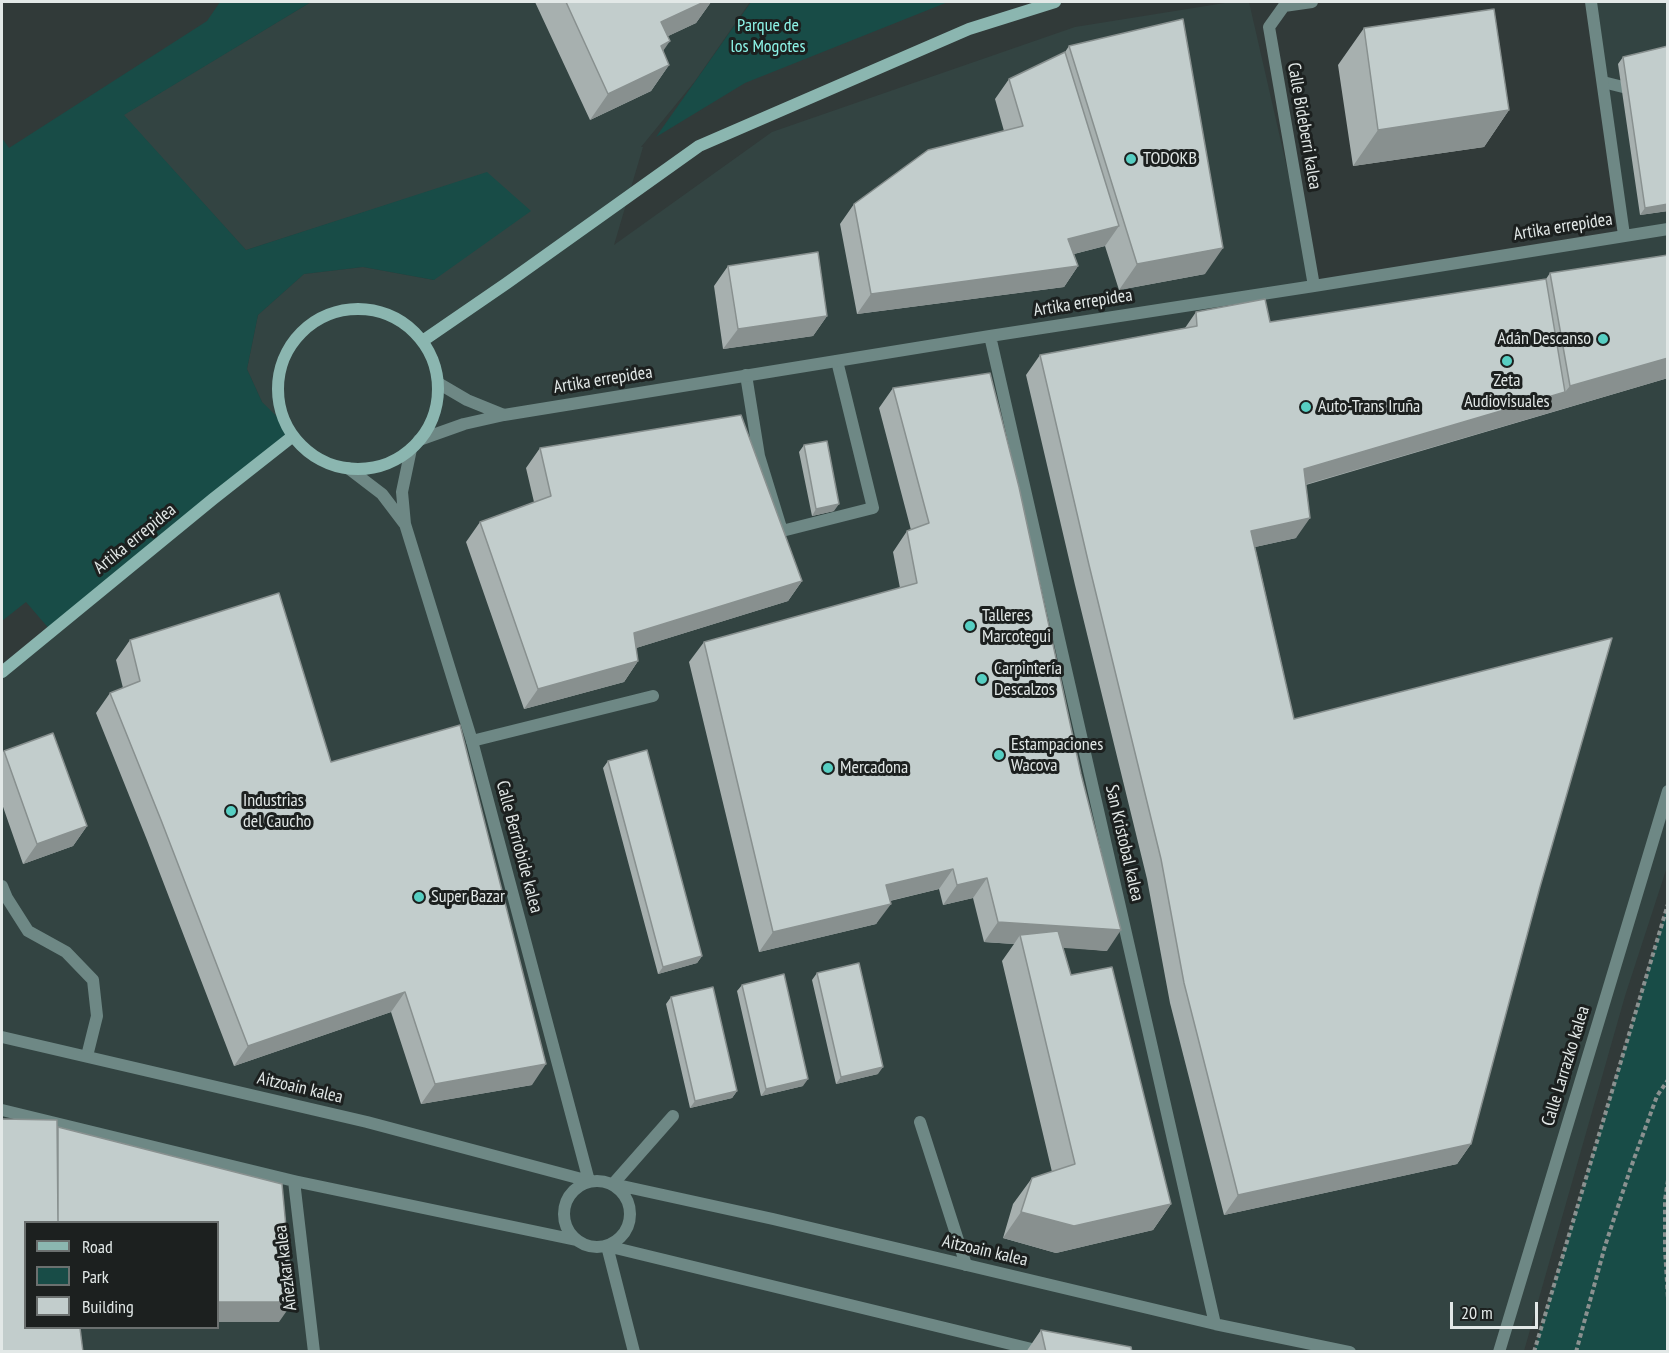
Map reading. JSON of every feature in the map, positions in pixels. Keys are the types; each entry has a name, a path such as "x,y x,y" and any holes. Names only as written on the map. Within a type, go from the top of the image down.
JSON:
{"street":[{"path":"424,340 699,146 969,29 1055,2"},
{"name":"Calle Bideberri kalea","path":"1312,2 1284,6 1269,27 1314,286"},
{"path":"1591,2 1624,236"},
{"path":"1603,82 1644,92"},
{"name":"Artika errepidea","path":"415,445 464,424 504,415 1668,229"},
{"path":"366,309 388,314 408,326 424,340 434,362 438,383 437,404 427,429 415,445 388,463 362,469 336,466 312,454 293,436 282,415 278,393 280,370 289,348 303,330 322,317 344,310 366,309"},
{"name":"San Kristobal kalea","path":"990,336 1215,1324"},
{"path":"746,375 759,456 782,531 873,508 837,361"},
{"path":"438,383 467,400 504,415"},
{"name":"Artika errepidea","path":"2,672 293,436"},
{"name":"Calle Berriobide kalea","path":"415,445 402,492 405,524 472,741 589,1181"},
{"name":"Calle Berriobide kalea","path":"348,468 382,494 405,524"},
{"path":"472,741 653,696"},
{"name":"Calle Larrazko kalea","path":"1499,1352 1668,792"},
{"path":"2,886 28,931 66,952 93,980 97,1016 87,1056"},
{"name":"Aitzoain kalea","path":"2,1037 367,1122 589,1181"},
{"path":"2,1110 294,1181 576,1240"},
{"path":"613,1184 673,1116"},
{"path":"920,1122 966,1265"},
{"path":"607,1246 617,1241 625,1233 630,1223 627,1200 622,1191 613,1184 597,1180 589,1181 572,1192 566,1202 564,1212 569,1233 586,1246 607,1246 1044,1352"},
{"name":"Añezkar kalea","path":"294,1181 314,1352"},
{"name":"Aitzoain kalea","path":"613,1184 773,1219 1215,1324 1350,1352"},
{"path":"607,1246 634,1352"}],"path":[{"path":"1534,1352 1668,904"},
{"path":"1576,1352 1605,1246 1630,1170 1657,1096 1668,1080"},
{"path":"1668,1180 1665,1200 1668,1299"}],"shaded area":[{"path":"311,2 750,2 695,81 641,147 643,147 614,245 772,132 1075,27 1231,2 1249,2 1314,286 1624,235 1590,2 1667,2 1667,867 1625,996 1524,1351 2,1352 2,666 293,436 262,402 247,369 258,315 304,274 363,267 434,280 487,173 246,250 123,115"}],"green space":[{"path":"220,2 311,2 124,115 246,250 487,172 531,211 434,280 363,267 304,274 258,315 247,369 262,402 295,434 51,631 26,602 2,621 2,138 9,148 207,21"},
{"name":"Parque de los Mogotes","path":"751,2 948,2 745,83 656,137"},
{"path":"1667,907 1667,1351 1534,1351"}],"building":[{"path":"566,2 704,2 661,22 670,41 661,46 669,65 608,94"},
{"path":"1494,9 1509,110 1378,130 1364,28"},
{"name":"TODOKB","path":"1183,19 1223,248 1137,264 1069,46"},
{"path":"1668,46 1668,204 1645,208 1623,57"},
{"path":"1065,52 1119,226 1068,239 1078,266 871,294 854,204 928,150 1023,126 1009,79"},
{"path":"818,252 827,316 738,329 728,266"},
{"name":"Adán Descanso","path":"1668,255 1668,358 1570,386 1550,273"},
{"path":"1546,279 1565,392 1304,469 1310,518 1251,531 1294,719 1612,638 1540,887 1471,1144 1238,1195 1184,983 1161,859 1040,355 1197,326 1196,312 1265,299 1270,322"},
{"path":"990,373 1019,487 1081,774 1121,930 998,922 987,878 957,885 953,869 886,885 891,904 773,932 704,642 917,583 907,531 929,523 893,388"},
{"path":"741,415 802,581 634,633 638,661 538,689 480,522 551,496 540,448"},
{"path":"827,441 839,504 816,509 804,445"},
{"path":"279,593 331,762 460,725 546,1064 435,1084 405,992 248,1046 110,693 140,681 130,640"},
{"path":"53,733 87,826 37,844 4,751"},
{"path":"647,750 702,956 663,967 608,761"},
{"path":"1058,931 1071,975 1112,967 1171,1204 1074,1226 1021,1212 1032,1178 1075,1164 1020,935"},
{"path":"859,963 883,1067 841,1077 817,973"},
{"path":"784,974 808,1079 766,1089 742,985"},
{"path":"713,987 737,1091 695,1101 671,997"},
{"path":"2,1119 57,1120 58,1221 24,1221 24,1329 80,1329 83,1352 2,1352"},
{"path":"58,1127 282,1184 293,1302 219,1302 219,1221 58,1221"},
{"path":"1041,1330 1131,1347 1132,1352 1046,1352"}],"place":[{"name":"TODOKB","path":"1131,159"},
{"name":"Adán Descanso","path":"1603,339"},
{"name":"Zeta Audiovisuales","path":"1507,361"},
{"name":"Auto-Trans Iruña","path":"1306,407"},
{"name":"Talleres Marcotegui","path":"970,626"},
{"name":"Carpintería Descalzos","path":"982,679"},
{"name":"Estampaciones Wacova","path":"999,755"},
{"name":"Mercadona","path":"828,768"},
{"name":"Industrias del Caucho","path":"231,811"},
{"name":"Super Bazar","path":"419,897"}]}
